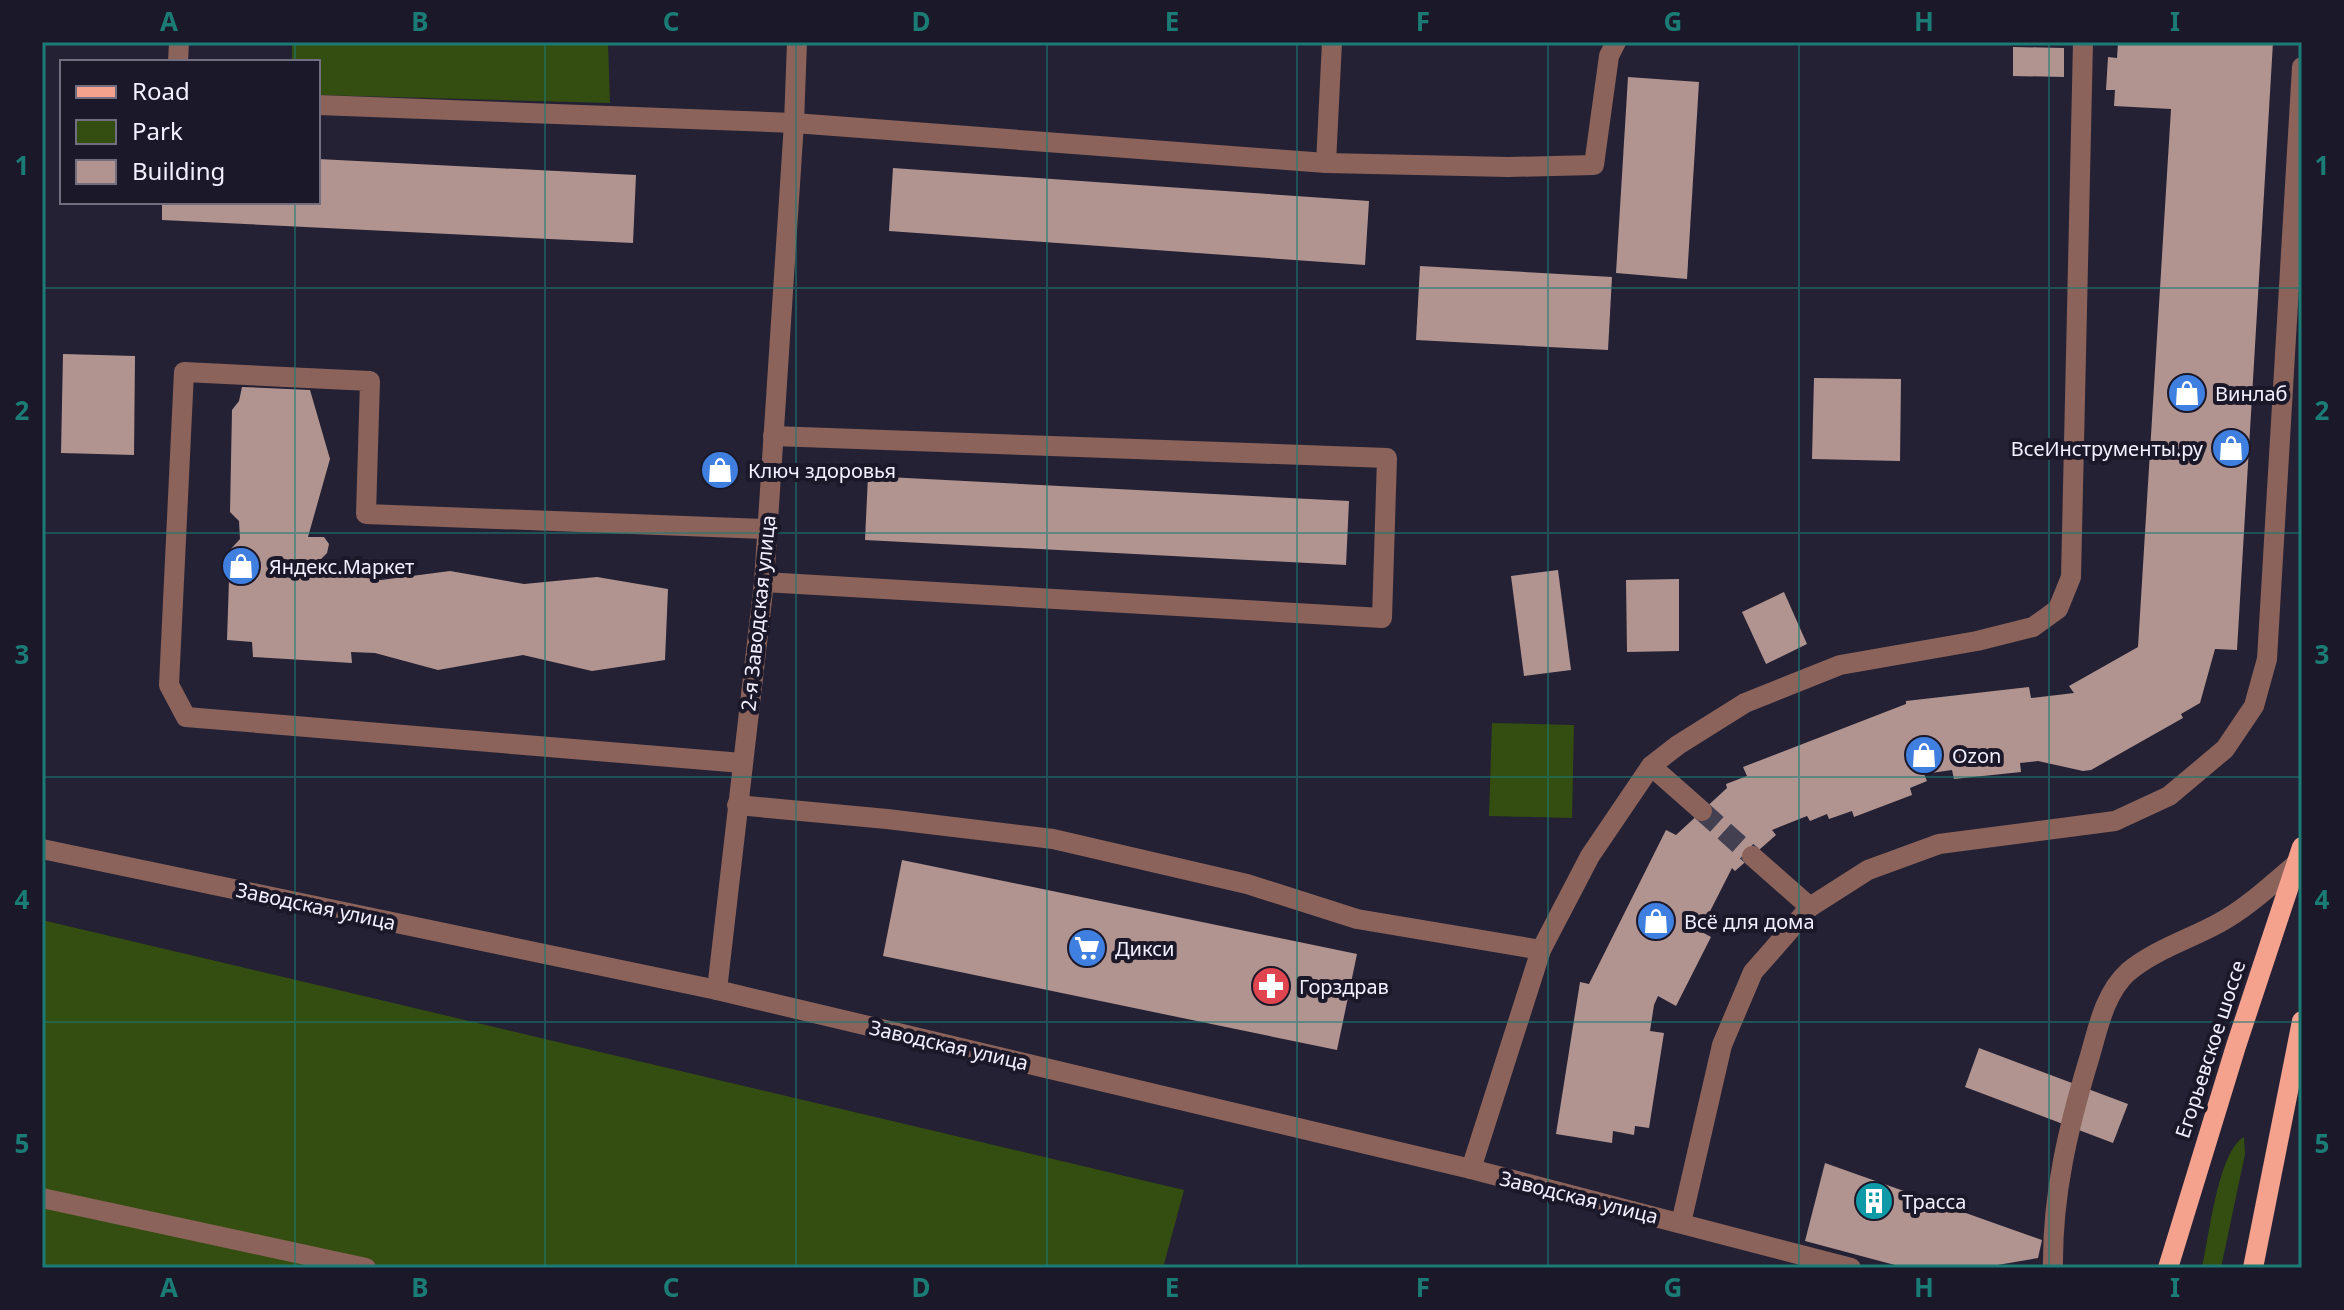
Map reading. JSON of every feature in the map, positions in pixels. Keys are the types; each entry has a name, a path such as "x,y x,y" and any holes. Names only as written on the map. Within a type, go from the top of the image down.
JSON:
{"main road":[{"name":"Егорьевское шоссе","path":"2168,1268 2236,1046 2299,856"},
{"path":"2253,1268 2302,1021"}],"street":[{"name":"2-я Заводская улица","path":"717,990 764,582 797,42"},
{"path":"1326,163 1332,42"},
{"path":"320,105 794,123 1326,163 1508,167 1594,165 1609,56 1616,42"},
{"path":"1471,1169 1541,950 1590,856 1651,766 1678,745 1745,703 1840,665 1977,641 2033,627 2058,609 2071,577 2083,42"},
{"path":"1681,1223 1722,1045 1753,972 1810,907 1868,870 1939,844 2115,821 2169,796 2225,749 2254,706 2267,659 2302,67"},
{"path":"742,763 186,717 169,685 184,372 370,381 366,514 767,529"},
{"path":"764,582 1382,618 1387,458 773,436"},
{"path":"1651,766 1702,811"},
{"path":"737,805 1053,839 1247,884 1357,919 1541,950"},
{"name":"Заводская улица","path":"42,849 717,990 1471,1169 1851,1268"},
{"path":"1752,856 1810,907"},
{"path":"2053,1268 2055,1206 2069,1127 2104,1009 2115,987 2129,971 2220,923 2299,856"},
{"path":"42,1198 366,1268"}],"green space":[{"path":"292,42 608,42 610,103 320,95 320,60 292,60"},
{"path":"1492,723 1574,725 1572,818 1489,816"},
{"path":"42,920 1184,1190 1163,1268 42,1268"},
{"path":"2244,1137 2245,1154 2221,1268 2202,1268 2221,1177 2235,1145"}],"building":[{"path":"2273,42 2237,650 2215,649 2200,703 2181,714 2183,718 2091,770 2038,761 2020,763 2021,772 1954,779 1952,770 1924,774 1927,781 1910,788 1912,795 1854,817 1852,811 1829,819 1827,814 1810,821 1807,816 1772,830 1776,835 1735,871 1732,868 1700,931 1711,937 1676,1006 1658,996 1654,1005 1650,1031 1664,1033 1649,1128 1635,1126 1634,1135 1613,1131 1612,1143 1556,1134 1580,982 1589,984 1666,830 1676,835 1727,788 1726,784 1747,776 1743,767 1906,704 1906,701 2029,687 2031,698 2074,693 2069,686 2138,647 2171,109 2114,106 2115,90 2106,90 2108,57 2117,58 2118,43"},
{"path":"2013,47 2064,48 2064,77 2013,76"},
{"path":"1628,77 1699,82 1687,279 1616,273"},
{"path":"320,159 636,175 633,243 162,220 162,204 320,204"},
{"path":"893,168 1369,201 1365,265 889,231"},
{"path":"1420,266 1612,277 1608,350 1416,340"},
{"path":"63,354 135,356 134,455 61,453"},
{"path":"1814,378 1901,379 1900,461 1812,459"},
{"path":"242,387 310,390 330,459 308,537 324,537 329,544 327,553 318,562 330,573 381,580 450,571 524,584 597,577 668,589 665,660 592,671 523,655 438,670 375,653 351,652 352,663 253,657 252,642 227,640 230,550 240,539 239,521 230,512 232,410 239,401"},
{"path":"868,476 1349,501 1346,565 865,540"},
{"path":"1558,570 1571,670 1524,676 1511,576"},
{"path":"1679,579 1679,651 1627,652 1626,580"},
{"path":"1784,592 1807,644 1766,664 1742,612"},
{"path":"902,860 1357,954 1337,1050 883,956"},
{"path":"1979,1048 2128,1104 2113,1143 1965,1087"},
{"name":"Трасса","path":"1825,1163 2042,1240 2038,1258 1980,1268 1906,1268 1805,1241"}],"tunnel":[{"path":"1702,811 1752,856"}],"place":[{"name":"Винлаб","path":"2187,393"},
{"name":"ВсеИнструменты.ру","path":"2231,448"},
{"name":"Ключ здоровья","path":"720,470"},
{"name":"Яндекс.Маркет","path":"241,566"},
{"name":"Ozon","path":"1924,755"},
{"name":"Всё для дома","path":"1656,921"},
{"name":"Дикси","path":"1087,948"},
{"name":"Горздрав","path":"1271,986"},
{"name":"Трасса","path":"1874,1201"}]}
